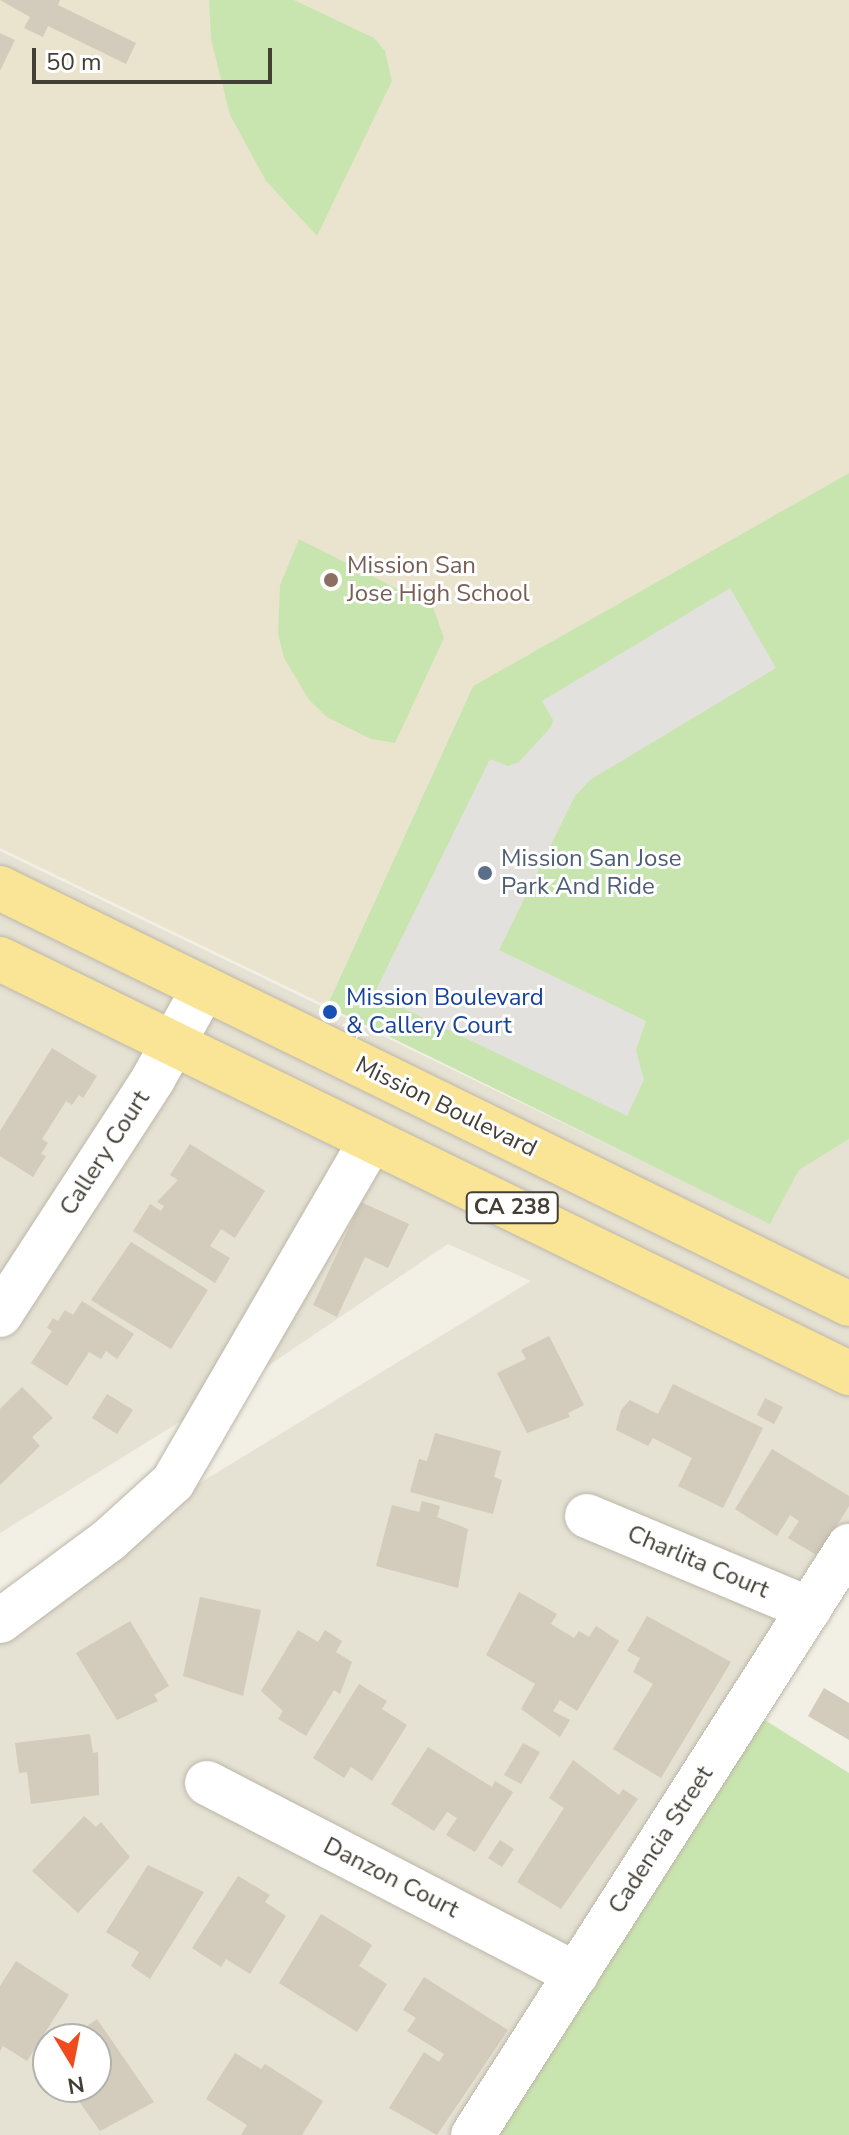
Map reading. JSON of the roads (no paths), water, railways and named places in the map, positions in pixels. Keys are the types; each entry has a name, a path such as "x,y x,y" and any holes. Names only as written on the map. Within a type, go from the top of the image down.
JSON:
{"main road":[{"name":"Mission Boulevard","path":"0,888 849,1304"},
{"name":"CA 238","path":"0,959 849,1373"},
{"path":"319,1114 456,1153 519,1184 536,1188 563,1183 581,1173"},
{"path":"581,1173 573,1190 576,1211 594,1237 632,1267"}],"street":[{"name":"Callery Court","path":"0,1315 174,1044 204,988"},
{"path":"0,1621 109,1540 173,1482 371,1140"},
{"name":"Charlita Court","path":"587,1516 809,1609"},
{"name":"Cadencia Street","path":"473,2135 849,1546"},
{"name":"Danzon Court","path":"207,1783 576,1974"}],"place":[{"name":"Mission San Jose High School","path":"331,580"},
{"name":"Mission San Jose Park And Ride","path":"485,873"},
{"name":"Mission Boulevard & Callery Court","path":"330,1012"}]}
